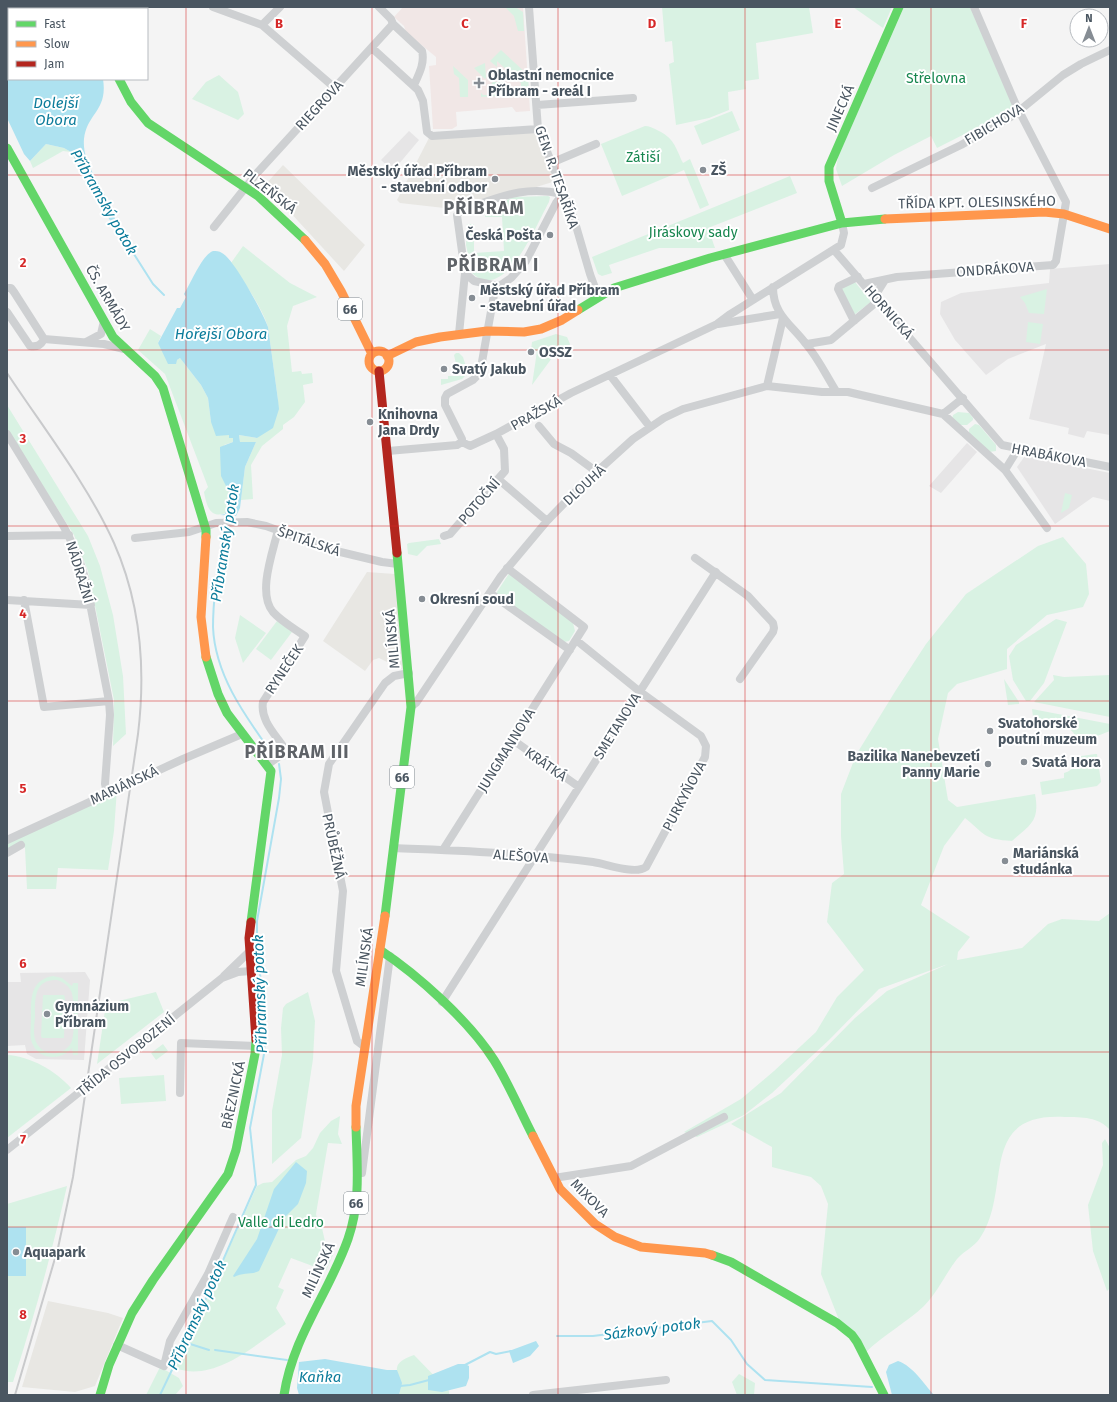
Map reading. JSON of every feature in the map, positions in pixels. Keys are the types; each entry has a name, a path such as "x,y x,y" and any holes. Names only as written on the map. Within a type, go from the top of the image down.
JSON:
{"street":[{"path":"214,7 262,25 335,88"},
{"path":"262,25 280,7"},
{"path":"379,7 422,51 423,57 414,85"},
{"name":"GEN. R. TESAŘÍKA","path":"529,7 538,129 574,219 598,296"},
{"name":"JINECKÁ","path":"842,223 828,176 833,157 899,7"},
{"path":"974,7 1020,112 1066,202 1064,214"},
{"name":"RIEGROVA","path":"214,227 245,187 372,48 396,26"},
{"path":"372,48 414,85 421,95 425,124 429,134 435,136 538,129"},
{"name":"FIBICHOVA","path":"872,188 981,134 1020,112 1063,75 1081,64 1110,50"},
{"name":"PLZEŇSKÁ","path":"119,80 130,102 148,123 174,142 245,187 284,218 313,248 341,291 372,354"},
{"path":"537,105 633,98"},
{"path":"551,163 596,144"},
{"name":"ČS. ARMÁDY","path":"7,148 113,337 124,349 155,376 163,388 205,526 206,536 201,618 206,656 218,694 227,713 242,734 268,765"},
{"path":"388,451 457,445 462,442 462,439 445,405 445,398 447,394 473,380 481,370 493,293 498,286 511,278 526,261 556,203 563,194 542,191 517,192 459,212 456,218 465,273 459,334"},
{"name":"TŘÍDA KPT. OLESINSKÉHO","path":"388,356 416,342 487,328 518,332 541,329 562,320 610,289 724,254 842,223 891,218 1044,212 1064,214 1110,229"},
{"name":"ONDRÁKOVA","path":"864,284 897,277 1053,265 1056,261 1064,214"},
{"path":"834,250 843,242 844,233 842,223"},
{"name":"HORNICKÁ","path":"834,250 963,398"},
{"name":"PRAŽSKÁ","path":"462,442 470,446 497,436 533,417 571,394 611,377 694,333 717,324 752,300 834,250"},
{"path":"724,254 752,300"},
{"path":"465,273 474,281 498,286"},
{"path":"854,321 838,289 839,286 858,276"},
{"path":"807,344 831,340 854,321 877,298 885,280"},
{"path":"773,287 781,316 807,344 836,391"},
{"path":"7,288 11,288 14,292 44,339"},
{"path":"7,312 30,346 36,347 42,344 44,339"},
{"path":"717,324 781,316"},
{"path":"781,316 766,386 822,392 848,392 943,414 1005,470 1047,528"},
{"path":"86,342 101,334 104,321"},
{"path":"44,339 110,344 124,349"},
{"path":"380,352 388,356 388,366 379,371 373,369 369,363 372,354 380,352"},
{"name":"66","path":"379,371 388,451"},
{"path":"611,377 650,427"},
{"name":"DLOUHÁ","path":"411,707 416,703 507,568 547,521 633,439 650,427 683,409 766,386"},
{"path":"943,414 963,398"},
{"name":"HRABÁKOVA","path":"963,398 1002,445 1110,467"},
{"path":"539,426 554,444 571,453 597,472"},
{"name":"NÁDRAŽNÍ","path":"7,434 68,535 77,553 91,605 110,701 105,784 107,793"},
{"name":"POTOČNÍ","path":"444,536 450,534 505,471 504,449 497,436"},
{"path":"1005,470 1018,449"},
{"name":"MILÍNSKÁ","path":"284,1395 290,1365 296,1349 316,1314 348,1238 356,1205 358,1182 354,1124 380,950 411,707 388,451"},
{"path":"498,479 547,521"},
{"name":"ŠPITÁLSKÁ","path":"205,526 219,523 257,523 332,550 382,562 398,564"},
{"path":"135,538 189,532 205,526"},
{"name":"RYNEČEK","path":"268,765 281,755 285,749 262,714 263,702 306,636 278,617 272,610 267,598 268,572 278,530"},
{"path":"7,536 68,535"},
{"path":"695,558 748,596 773,623 774,628 740,679"},
{"name":"JUNGMANNOVA","path":"443,850 584,627 507,568"},
{"name":"SMETANOVA","path":"442,1002 716,572"},
{"path":"490,593 570,650"},
{"path":"7,600 91,605"},
{"path":"24,600 44,707 110,701"},
{"name":"PURKYŇOVA","path":"576,640 639,691 701,736 704,741 706,751 705,757 646,867"},
{"name":"PRŮBĚŽNÁ","path":"365,1046 357,1041 336,971 343,891 325,804 325,779 333,757 385,683 394,676 409,673"},
{"name":"MARIÁNSKÁ","path":"7,840 183,758 242,734"},
{"name":"KRÁTKÁ","path":"512,740 579,787"},
{"name":"BŘEZNICKÁ","path":"100,1395 117,1345 132,1313 153,1280 228,1174 236,1150 256,1046 250,951 252,907 271,778 271,771 268,765"},
{"path":"7,852 21,845"},
{"name":"ALEŠOVA","path":"393,848 443,850 576,860 636,870 646,867"},
{"name":"MIXOVA","path":"380,950 390,956 442,1002 494,1060 554,1178 572,1202 587,1217 615,1237 641,1247 705,1253 731,1262 845,1329 857,1342 865,1356 881,1394"},
{"path":"222,978 250,951"},
{"path":"358,1182 363,1171 390,956"},
{"name":"TŘÍDA OSVOBOZENÍ","path":"7,1150 222,978 238,972 251,971"},
{"path":"180,1093 181,1043 256,1046"},
{"path":"365,1046 379,1046"},
{"path":"554,1178 631,1166 724,1117"},
{"path":"117,1345 164,1366 170,1340 208,1274 233,1217"},
{"path":"533,1395 666,1380"}],"shaded area":[{"name":"Oblastní nemocnice Příbram - areál I","path":"403,7 523,7 530,111 516,112 512,107 456,112 457,126 452,129 433,129 429,66 436,65 436,57 406,32 404,26 394,17"},
{"path":"539,127 559,180 462,210 400,203 397,200 430,136"},
{"path":"409,131 419,140 393,171 381,160"},
{"path":"283,165 365,245 344,271 265,185"},
{"path":"1110,264 1110,435 1087,431 1084,438 1068,434 1069,428 1029,419 1046,344 1008,359 986,375 955,340 940,314 941,302 961,293 1049,283 1050,269"},
{"path":"967,443 977,452 941,493 929,486"},
{"path":"1025,456 1110,473 1110,501 1093,497 1055,524 1017,467"},
{"path":"367,572 395,574 405,671 379,658 373,660 365,671 323,641"},
{"name":"Gymnázium Příbram","path":"85,972 90,980 84,1060 36,1059 27,1054 25,1045 7,1046 7,982 21,982 20,973"},
{"path":"48,1301 108,1313 123,1318 95,1386 75,1392 22,1387"}],"green space":[{"path":"505,7 515,7 523,12 524,31 518,31 514,16"},
{"path":"662,7 809,7 813,33 756,43 759,79 745,81 746,89 728,92 729,110 709,118 676,125 669,64 674,62 672,41 665,42"},
{"path":"853,7 892,7 883,28"},
{"name":"Střelovna","path":"904,7 970,7 1014,109 937,148 931,136 894,155 842,186 836,169 838,157"},
{"path":"501,50 528,75 529,93 524,93 521,90 521,83 497,61 497,67 490,61"},
{"path":"485,63 486,78 485,79 474,68"},
{"path":"453,66 468,80 468,97 460,97 459,78 454,74"},
{"path":"219,75 238,92 244,114 238,120 192,99 206,82"},
{"path":"493,82 505,82 516,93 516,95 481,97 481,93 483,95 493,95 491,84"},
{"path":"732,111 740,130 702,145 694,126"},
{"name":"Zátiší","path":"645,126 663,133 671,139 683,163 690,159 709,205 700,209 684,170 622,196 601,144"},
{"path":"46,144 64,148 71,152 63,151 33,168 30,161"},
{"name":"Jiráskovy sady","path":"790,176 797,193 708,228 715,248 659,248 609,265 612,273 602,276 598,274 592,257"},
{"path":"513,197 550,197 549,202 528,242 508,270 496,278 484,280 472,273 466,245 467,224 474,224 474,253 504,251 502,217 485,217 485,211"},
{"path":"243,246 290,283 317,297 293,306 287,326 292,372 301,371 302,374 312,373 313,383 303,385 305,402 294,417 283,425 283,429 262,446 251,465 253,499 241,500 245,467 256,442 240,442 239,435 257,438 278,400 268,327 265,318 256,301 231,263"},
{"path":"855,282 871,302 854,315 840,289"},
{"path":"1047,289 1044,314 1029,313 1025,303 1020,297"},
{"path":"1028,322 1043,324 1040,344 1026,342"},
{"path":"150,329 161,336 158,343 177,360 180,358 201,385 208,398 211,422 233,438 233,442 224,445 222,476 232,498 230,511 224,514 214,514 209,508 204,492 208,487 165,374 138,350"},
{"path":"556,334 567,337 570,344 568,349 552,358 532,385 537,351 531,350 532,342"},
{"path":"459,353 463,357 468,373 462,379 441,385 441,379 448,379 448,376 461,376 464,373 464,368 460,364 456,364 454,355"},
{"path":"7,405 88,536 100,566 113,615 123,676 126,734 113,746 114,700 88,571 74,535 7,429"},
{"path":"958,412 969,413 973,420 967,425 956,425 952,420 953,415"},
{"path":"975,424 979,425 996,445 996,451 989,452 969,434 969,429"},
{"path":"1065,493 1072,495 1069,508 1061,513"},
{"path":"1063,537 1086,564 1089,594 1083,607 1047,615 1007,649 1007,669 957,684 948,693 938,739 948,800 957,807 1035,794 1035,816 1029,826 1012,841 990,837 981,832 965,818 944,846 921,905 970,937 958,952 957,960 1022,948 1048,924 1062,919 1099,921 1110,913 1110,1130 1101,1122 1078,1117 1037,1119 1019,1127 1008,1140 1002,1158 995,1198 989,1219 980,1238 957,1259 924,1306 879,1340 865,1353 839,1320 821,1274 828,1204 821,1186 811,1177 772,1167 772,1147 731,1124 781,1093 855,1018 887,991 948,964 879,989 829,1040 772,1093 744,1115 697,1137 684,1132 741,1099 774,1071 816,1032 837,997 864,970 827,922 832,883 844,874 841,836 841,794 856,755 926,644 966,594 1038,546"},
{"path":"439,539 441,544 427,546 417,556 408,554 407,544 409,543"},
{"path":"510,572 573,623 575,631 569,641 564,642 495,595"},
{"path":"240,615 266,633 243,663 235,638"},
{"path":"1056,619 1067,622 1044,683 1030,701 1026,701 1013,680 1009,656 1016,645"},
{"path":"277,621 292,632 271,660 256,649"},
{"path":"1053,675 1064,677 1110,675 1110,717 1034,702 1054,680"},
{"path":"1004,679 1019,702 1019,704 1008,705"},
{"path":"1032,709 1110,724 1110,731 1092,738 1077,741 1073,732 1059,724 1059,720 1034,724"},
{"path":"1097,754 1101,782 1097,786 1042,795 1040,782 1064,778 1064,773 1069,771 1074,765 1075,757"},
{"path":"117,789 114,831 108,870 58,868 56,889 27,889 25,848 23,846 7,853 7,840"},
{"path":"53,976 62,978 72,986 73,983 78,983 78,1055 73,1055 72,1048 63,1055 57,1057 46,1056 41,1054 33,1045 30,1033 33,992 39,982 45,978","holes":["57,980 65,984 71,991 74,1009 74,1025 71,1043 67,1048 58,1053 48,1053 39,1047 34,1036 35,1005 39,987 43,983"]},
{"path":"156,992 164,1012 97,1064 106,1004"},
{"path":"308,992 315,1021 313,1059 301,1138 272,1164 272,1111 282,1055 281,1028 283,1008 286,1004"},
{"path":"43,995 64,995 64,1038 42,1038 41,1036"},
{"path":"163,1044 168,1051 156,1060 151,1053"},
{"path":"7,1055 33,1061 50,1070 71,1088 7,1138"},
{"path":"164,1075 166,1101 121,1104 119,1078"},
{"name":"Valle di Ledro","path":"340,1116 338,1134 342,1144 328,1143 316,1214 317,1218 320,1219 326,1246 333,1255 326,1271 291,1258 278,1287 284,1290 276,1308 286,1324 234,1360 219,1366 204,1370 190,1371 175,1368 257,1186 263,1183 272,1182 296,1160 306,1156 313,1148 320,1133 331,1121"},
{"path":"1105,1139 1110,1148 1110,1288 1107,1291 1093,1251 1088,1205 1103,1165 1102,1143"},
{"path":"67,1186 49,1260 28,1334 13,1382 7,1382 7,1204"},
{"path":"414,1355 449,1391 449,1395 399,1395 400,1382 397,1367 404,1359"},
{"path":"160,1367 179,1378 183,1386 175,1395 146,1395"},
{"path":"739,1374 755,1383 754,1395 737,1395 732,1382"}],"water":[{"name":"Dolejší Obora","path":"8,17 8,80 103,80 103,98 86,130 84,147 85,155 95,178 107,199 119,231 112,224 71,152 64,148 46,144 30,161 24,154 7,118"},
{"name":"Hořejší Obora","path":"213,251 219,251 222,253 234,265 241,275 268,327 279,409 273,428 257,438 239,435 240,442 256,442 245,467 240,508 236,516 220,515 225,514 226,511 230,511 232,498 221,476 220,447 233,442 233,438 229,438 229,435 216,436 211,422 208,398 201,385 180,358 177,360 176,364 168,364 158,343 177,308 180,308 186,297 184,294 197,270 205,258"},
{"path":"296,1162 307,1171 306,1183 298,1204 284,1218 259,1271 234,1277 233,1276 257,1239 274,1189"},
{"name":"Aquapark","path":"7,1227 26,1227 26,1276 7,1276"},
{"path":"536,1341 539,1346 530,1356 513,1363 509,1351"},
{"name":"Kaňka","path":"325,1359 387,1370 397,1370 402,1383 399,1395 299,1395 297,1388 299,1362"},
{"path":"898,1361 909,1367 934,1395 892,1395 886,1372 889,1365"},
{"path":"458,1364 465,1364 469,1366 469,1378 466,1386 442,1392 428,1390 428,1376"}],"waterway":[{"name":"Příbramský potok","path":"118,229 153,284 164,295"},
{"name":"Příbramský potok","path":"225,524 214,601 213,627 215,645 219,662 234,695 273,755"},
{"name":"Příbramský potok","path":"160,1395 210,1290 256,1185 250,1128 264,1054 265,1030 257,940 257,921 279,798 281,779 279,764"},
{"name":"Sázkový potok","path":"557,1336 593,1336 712,1321 731,1340 747,1364 765,1380 872,1387"},
{"name":"Sázkový potok","path":"184,1342 209,1350"},
{"name":"Sázkový potok","path":"215,1350 287,1360"},
{"name":"Sázkový potok","path":"465,1365 490,1352 496,1354 511,1351"},
{"name":"Sázkový potok","path":"400,1386 429,1380"}],"railway":[{"path":"7,373 78,478 114,543 123,566 136,613 141,661 138,734 73,1177 58,1248 15,1395"}],"traffic: fast":[{"path":"842,223 829,181 829,167 899,7"},
{"path":"120,80 131,102 148,123 258,196 305,240"},
{"path":"7,148 113,337 155,376 163,388 206,530 206,537"},
{"path":"578,310 614,288 710,258 842,223 885,219"},
{"path":"385,916 411,707 397,553"},
{"path":"206,657 218,694 227,713 271,771 251,922"},
{"path":"380,950 410,972 442,1000 484,1045 510,1088 533,1136"},
{"path":"100,1395 109,1365 132,1313 153,1280 228,1174 236,1150 255,1054 256,1040"},
{"path":"284,1395 295,1353 340,1259 352,1225 357,1197 356,1127"},
{"path":"712,1255 731,1262 837,1323 852,1335 884,1395"}],"traffic: slow":[{"path":"885,219 1044,212 1064,214 1110,229"},
{"path":"305,240 325,264 341,291 372,354"},
{"path":"387,356 416,342 440,337 487,331 524,332 541,329 562,320 578,310"},
{"path":"379,351 386,354 389,361 386,368 379,371 372,368 369,361 372,354 379,351"},
{"path":"206,537 201,617 206,657"},
{"path":"356,1127 356,1106 385,916"},
{"path":"533,1136 560,1189 595,1224 615,1237 641,1247 705,1253 712,1255"}],"traffic: jam":[{"path":"379,371 397,553"},
{"path":"251,922 249,938 256,1040"}],"place":[{"name":"Oblastní nemocnice Příbram - areál I","path":"479,83"},
{"name":"ZŠ","path":"703,170"},
{"name":"Městský úřad Příbram - stavební odbor","path":"495,179"},
{"name":"Česká Pošta","path":"550,235"},
{"name":"Městský úřad Příbram - stavební úřad","path":"472,298"},
{"name":"OSSZ","path":"531,352"},
{"name":"Svatý Jakub","path":"444,369"},
{"name":"Knihovna Jana Drdy","path":"370,422"},
{"name":"Okresní soud","path":"422,599"},
{"name":"Svatohorské poutní muzeum","path":"990,731"},
{"name":"Svatá Hora","path":"1024,762"},
{"name":"Bazilika Nanebevzetí Panny Marie","path":"988,764"},
{"name":"Mariánská studánka","path":"1005,861"},
{"name":"Gymnázium Příbram","path":"47,1014"},
{"name":"Aquapark","path":"16,1252"}],"district":[{"name":"PŘÍBRAM","path":"484,208"},
{"name":"PŘÍBRAM I","path":"493,265"},
{"name":"PŘÍBRAM III","path":"297,752"}]}
